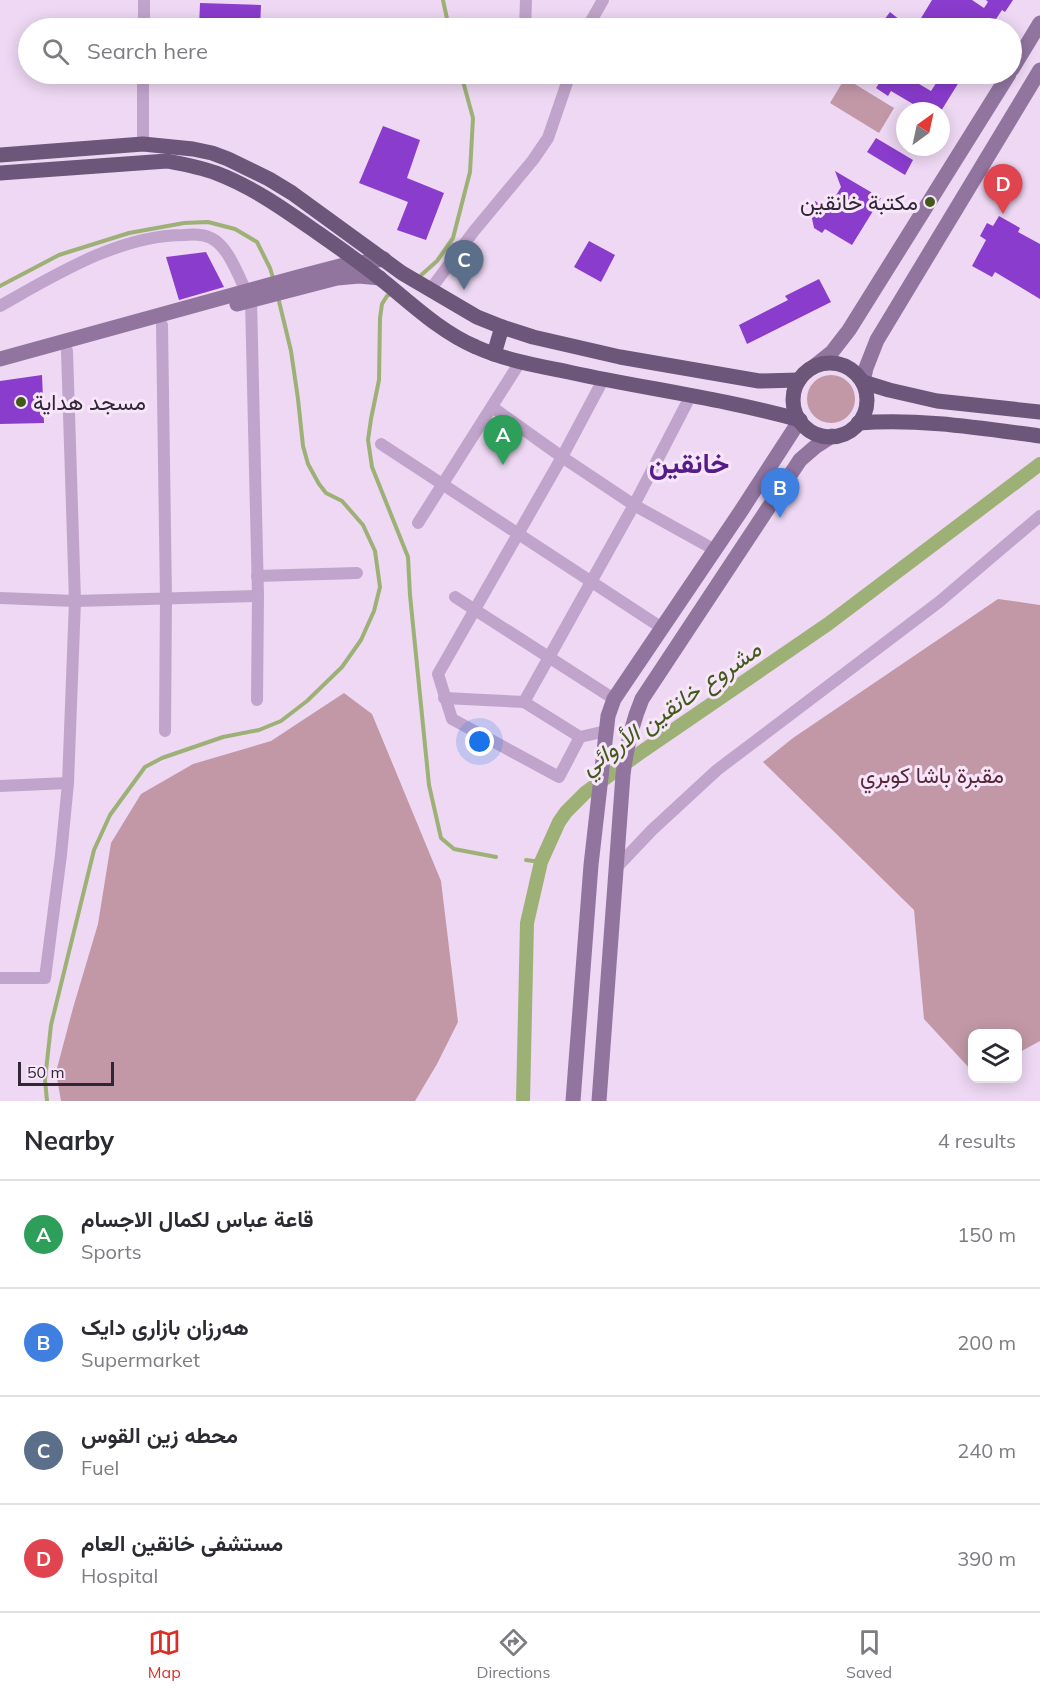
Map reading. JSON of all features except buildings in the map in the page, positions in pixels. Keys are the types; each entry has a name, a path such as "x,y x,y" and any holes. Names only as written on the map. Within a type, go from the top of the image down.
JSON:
{"main road":[{"path":"1022,52 1040,24"},
{"path":"863,382 877,340 1040,70"},
{"path":"812,368 834,363 846,366 863,382 867,404 864,414 851,430 842,435 819,435 808,429 800,420 793,400 799,380 812,368 832,352 849,330 1003,84"},
{"path":"0,155 143,144 212,153 247,168 292,194 402,273 477,317 502,327 533,337 620,357 759,381 799,380"},
{"path":"0,173 167,161 215,172 267,199 360,263 435,323 474,346 520,362 757,408 800,420"},
{"path":"0,359 252,295 299,282 340,266 384,259"},
{"path":"299,282 348,276 383,280"},
{"path":"0,369 162,325 252,295"},
{"path":"494,354 502,327"},
{"path":"610,381 620,357"},
{"path":"863,382 937,401 1040,412"},
{"path":"573,1101 591,865 608,716 614,699 800,420"},
{"path":"858,423 917,422 1040,436"},
{"path":"599,1101 623,776 625,757 638,709 642,699 800,460 814,447 832,436"},
{"path":"614,699 638,709"}],"street":[{"path":"144,0 144,18"},
{"path":"525,18 526,0"},
{"path":"593,18 603,0"},
{"path":"143,84 143,144"},
{"path":"425,287 534,160 548,138 567,84"},
{"path":"0,306 45,281 124,244 144,239 176,235 206,236 219,243 227,254 252,295 258,596 257,700"},
{"path":"162,325 166,598 165,731"},
{"path":"0,978 45,978 61,855 68,783 75,601 67,351"},
{"path":"418,523 520,362"},
{"path":"580,737 559,777 452,720 438,674 562,457 610,381"},
{"path":"524,702 634,505 691,395"},
{"path":"492,407 634,505 715,550"},
{"path":"381,444 662,628"},
{"path":"615,869 652,830 710,776 939,602 1040,516"},
{"path":"257,576 357,573"},
{"path":"0,598 75,601 258,596"},
{"path":"455,597 614,699"},
{"path":"444,698 524,702 580,737 606,731"},
{"path":"0,786 68,783"}],"green space":[{"path":"841,84 855,84 894,108 879,133 830,103"},
{"path":"826,375 836,375 851,385 855,399 851,413 845,419 836,423 826,423 811,413 807,404 807,394 817,379"},
{"name":"مقبرة باشا كوبري","path":"998,599 1040,605 1040,1041 1022,1051 1022,1029 968,1029 968,1067 924,1019 914,910 763,762 793,738"},
{"path":"344,693 372,714 441,881 458,1022 415,1101 61,1101 56,1072 98,924 111,843 141,794 193,764 271,741"}],"waterway":[{"path":"443,0 447,18"},
{"path":"419,277 437,261 453,238 470,172 473,118 464,84"},
{"path":"0,286 59,255 129,233 184,223 208,222 235,229 257,242 274,281"},
{"path":"392,293 382,304 379,380 368,440 372,467 408,557 429,785 441,838 454,849 496,857"},
{"path":"47,1101 45,1080 51,1025 94,850 110,815 145,767 162,758 223,737 259,730 281,721 307,701 342,667 361,640 374,611 380,587 375,551 363,525 342,501 326,493 308,464 303,446 291,351 278,297"},
{"name":"مشروع خانقين الأروائي","path":"523,1101 527,923 541,862 566,812 585,793 828,624 1040,464"},
{"path":"526,860 541,862"}],"place":[{"name":"مكتبة خانقين","path":"930,202"},
{"name":"مستشفى خانقين العام","path":"1003,214"},
{"name":"محطه زين القوس","path":"464,290"},
{"name":"مسجد هداية","path":"21,402"},
{"name":"قاعة عباس لكمال الاجسام","path":"503,465"},
{"name":"هەرزان بازاری دایک","path":"780,518"}],"district":[{"name":"خانقين","path":"689,462"}]}
